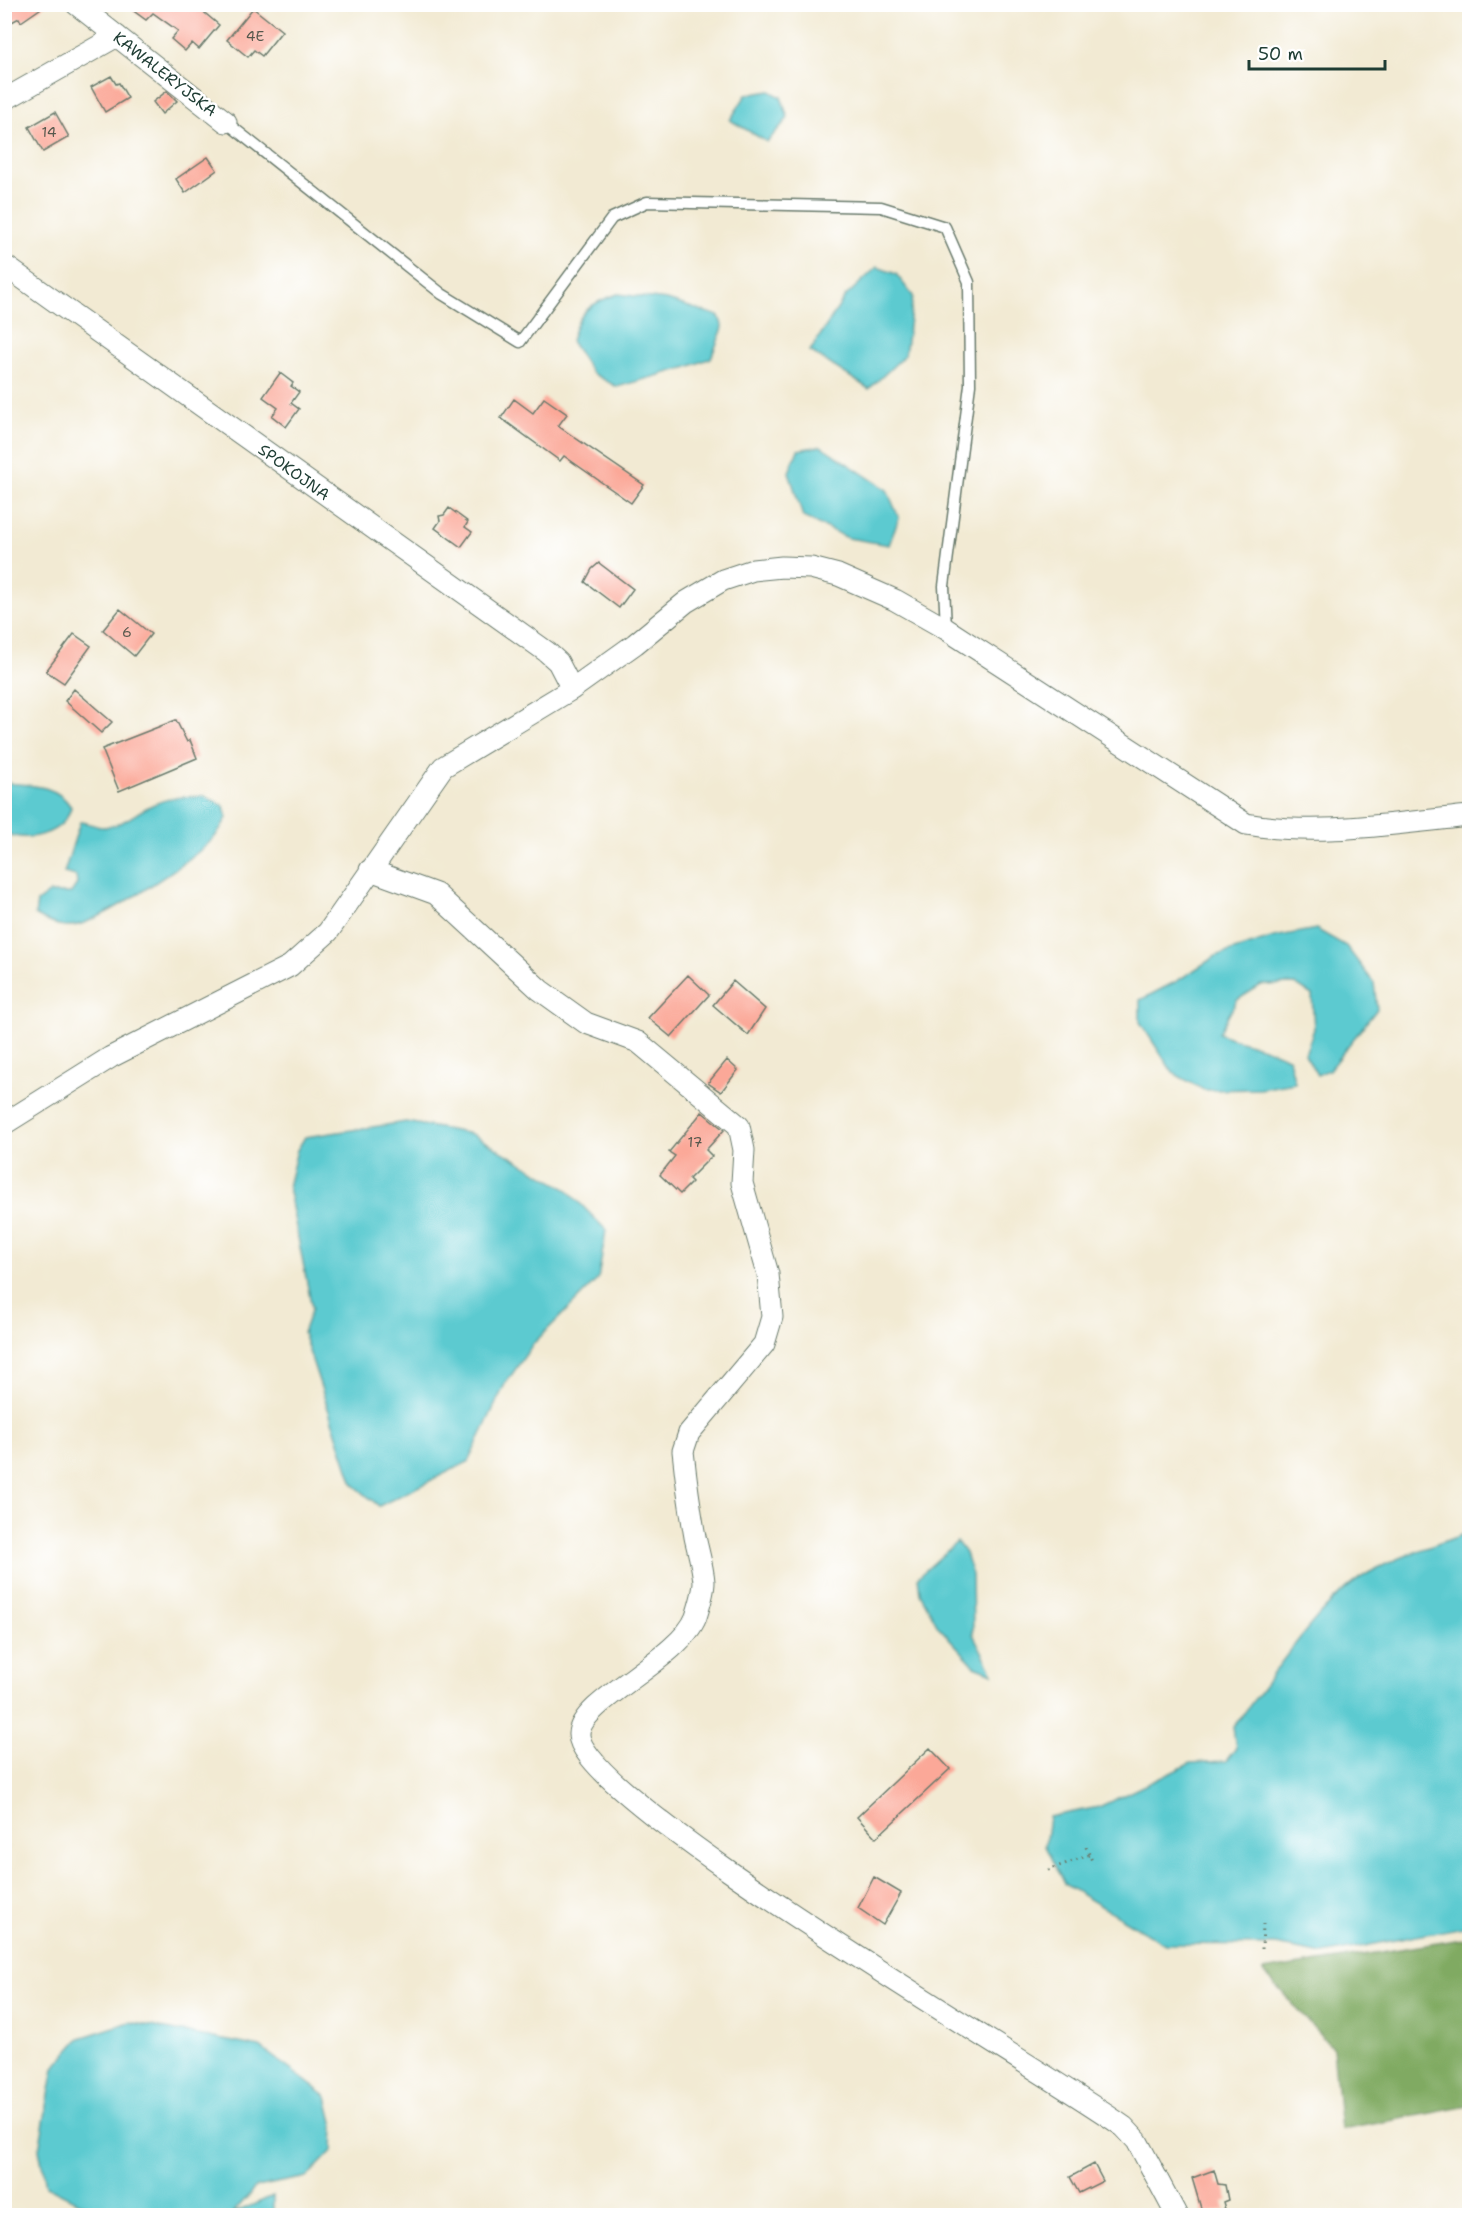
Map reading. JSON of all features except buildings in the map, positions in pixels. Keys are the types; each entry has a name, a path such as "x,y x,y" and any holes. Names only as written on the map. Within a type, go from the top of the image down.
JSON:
{"street":[{"name":"KAWALERYJSKA","path":"76,4 226,122"},
{"path":"4,100 117,36"},
{"name":"SPOKOJNA","path":"4,265 547,652 558,662 572,689"},
{"path":"4,1124 111,1057 290,966 328,932 443,766 572,689 635,644 686,602 723,580 753,570 782,567 811,568 838,575 895,600 946,630 1246,824 1282,831 1322,830 1470,816"},
{"path":"370,870 436,894 540,990 586,1023 638,1042 739,1126 744,1150 742,1183 768,1274 771,1317 764,1344 689,1433 683,1451 704,1583 695,1619 683,1636 658,1661 589,1713 579,1733 582,1749 592,1763 626,1792 741,1881 1124,2127 1137,2141 1177,2216"}],"lane":[{"path":"226,122 442,294 520,342 612,218 647,202 880,207 945,227 969,282 970,385 944,586 946,630"}],"path":[{"path":"1086,1847 1093,1863"},
{"path":"1048,1870 1089,1855"},
{"path":"1263,1924 1263,1949"}],"green space":[{"path":"1469,1938 1469,2106 1341,2130 1333,2049 1263,1971"}],"water":[{"path":"770,91 781,97 788,118 767,142 730,120 746,95"},
{"path":"877,267 896,274 913,296 905,355 869,389 810,351 845,297"},
{"path":"618,294 667,300 719,316 723,328 711,358 688,367 617,387 592,373 571,341 574,331 587,310 600,301"},
{"path":"821,446 887,490 899,518 889,545 848,538 803,517 789,472 798,450"},
{"path":"6,783 42,787 58,794 71,807 67,816 61,824 44,834 24,837 5,833"},
{"path":"205,796 224,806 227,818 211,841 164,877 100,916 83,923 60,926 35,915 37,902 49,893 71,893 77,884 76,876 64,873 80,822 100,827 110,826 163,801"},
{"path":"1316,929 1346,946 1374,983 1377,1009 1329,1070 1317,1075 1305,1054 1314,1029 1312,995 1295,984 1261,985 1237,1000 1219,1033 1289,1059 1295,1083 1260,1089 1204,1090 1173,1073 1140,1022 1140,1000 1177,981 1216,956 1274,937"},
{"path":"406,1122 472,1134 566,1189 606,1230 598,1279 534,1343 505,1384 468,1462 379,1506 353,1484 303,1333 312,1308 288,1187 297,1150 305,1137"},
{"path":"1469,1532 1469,1926 1323,1954 1275,1945 1165,1944 1064,1884 1045,1846 1049,1817 1099,1807 1191,1763 1226,1761 1236,1748 1233,1727 1298,1640 1335,1599 1355,1582 1376,1569"},
{"path":"957,1542 965,1553 972,1575 973,1634 993,1673 975,1666 938,1626 920,1593 918,1577"},
{"path":"130,2022 260,2047 327,2097 334,2126 333,2150 307,2177 256,2187 232,2214 273,2196 273,2215 122,2215 88,2207 46,2186 39,2149 54,2068 80,2038"}]}
